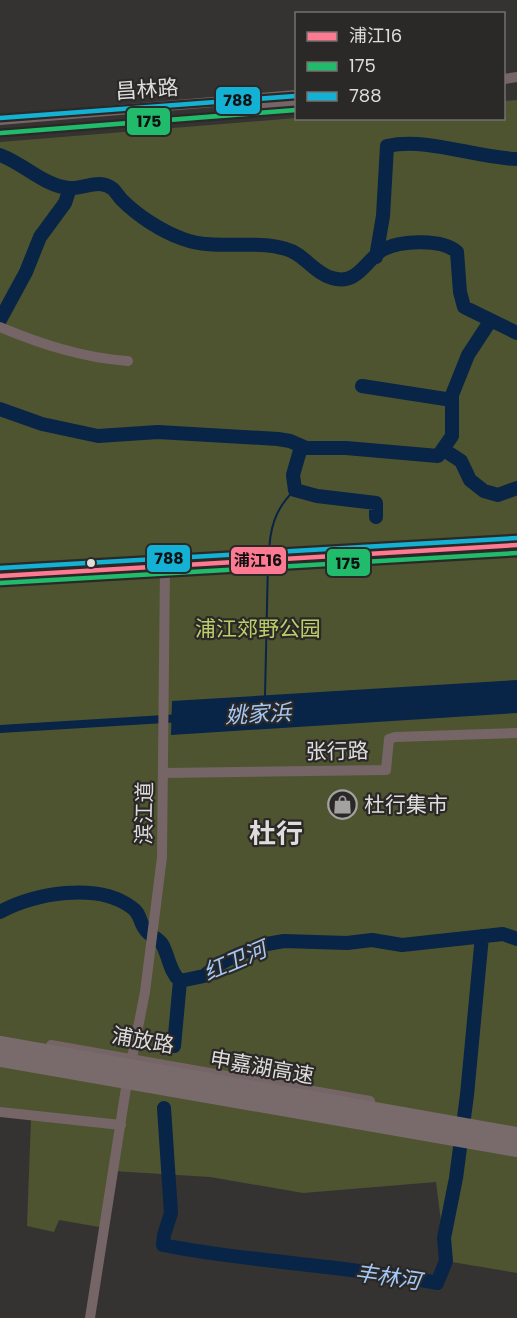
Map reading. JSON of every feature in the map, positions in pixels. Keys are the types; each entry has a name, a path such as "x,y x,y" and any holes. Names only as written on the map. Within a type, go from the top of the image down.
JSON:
{"highway":[{"name":"申嘉湖高速","path":"0,1044 517,1135"},
{"name":"申嘉湖高速","path":"0,1059 517,1149"}],"street":[{"name":"昌林路","path":"0,120 295,95"},
{"name":"昌林路","path":"0,126 170,111 295,103"},
{"path":"0,327 67,351 104,360 128,361"},
{"path":"0,576 517,545"},
{"name":"滨江道","path":"132,1058 142,1013 162,857 165,566"},
{"name":"张行路","path":"164,773 386,770 387,745 389,739 395,737 517,733"},
{"name":"浦放路","path":"0,1036 426,1111 454,1121"},
{"path":"0,1067 380,1133 421,1139 453,1139"},
{"path":"90,1318 126,1088"},
{"path":"0,1112 121,1125"}],"green space":[{"name":"浦江郊野公园","path":"517,100 517,1273 446,1261 436,1182 303,1193 210,1177 113,1171 105,1228 59,1220 54,1232 27,1226 31,1118 0,1114 0,142 295,118 295,120 505,120 505,101"}],"water":[{"path":"517,680 517,713 171,735 172,701"}],"waterway":[{"path":"376,257 383,216 387,146 419,144 517,159"},
{"path":"0,155 42,179 60,186 69,188 97,184 108,186 143,217 166,232 183,239 208,244 261,245 286,249 332,278 349,278 355,275 378,253 392,246 422,242 451,248 457,252 460,292 464,307 517,333"},
{"path":"0,320 26,272 40,237 65,203 70,188"},
{"path":"0,409 42,424 98,436 158,432 278,439 306,448 346,448 438,456 452,436 452,395 468,355 487,326 488,320"},
{"path":"362,386 452,400"},
{"path":"301,447 293,475 295,490 317,496 376,503 376,517"},
{"path":"444,450 461,461 470,480 484,491 498,495 517,488"},
{"path":"269,557 270,538 278,512 295,490"},
{"path":"265,696 268,562"},
{"name":"姚家浜","path":"0,729 181,718"},
{"name":"红卫河","path":"0,912 14,905 47,895 84,893 117,899 134,909 143,926 162,944 174,973 180,981 204,976 219,964 239,954 267,944 284,941 347,943 372,940 402,945 503,934 517,939"},
{"name":"丰林河","path":"164,1108 171,1213 163,1245 437,1283 446,1261 444,1238 456,1178 467,1095 482,936"},
{"name":"丰林河","path":"174,1046 180,981"}],"transit line":[{"name":"788","path":"0,118 295,96"},
{"name":"175","path":"1,133 295,110"},
{"name":"788","path":"0,568 517,538"},
{"name":"浦江16","path":"0,576 517,545"},
{"name":"175","path":"0,583 517,553"}],"place":[{"name":"杜行集市","path":"343,804"}],"district":[{"name":"杜行","path":"276,833"}]}
